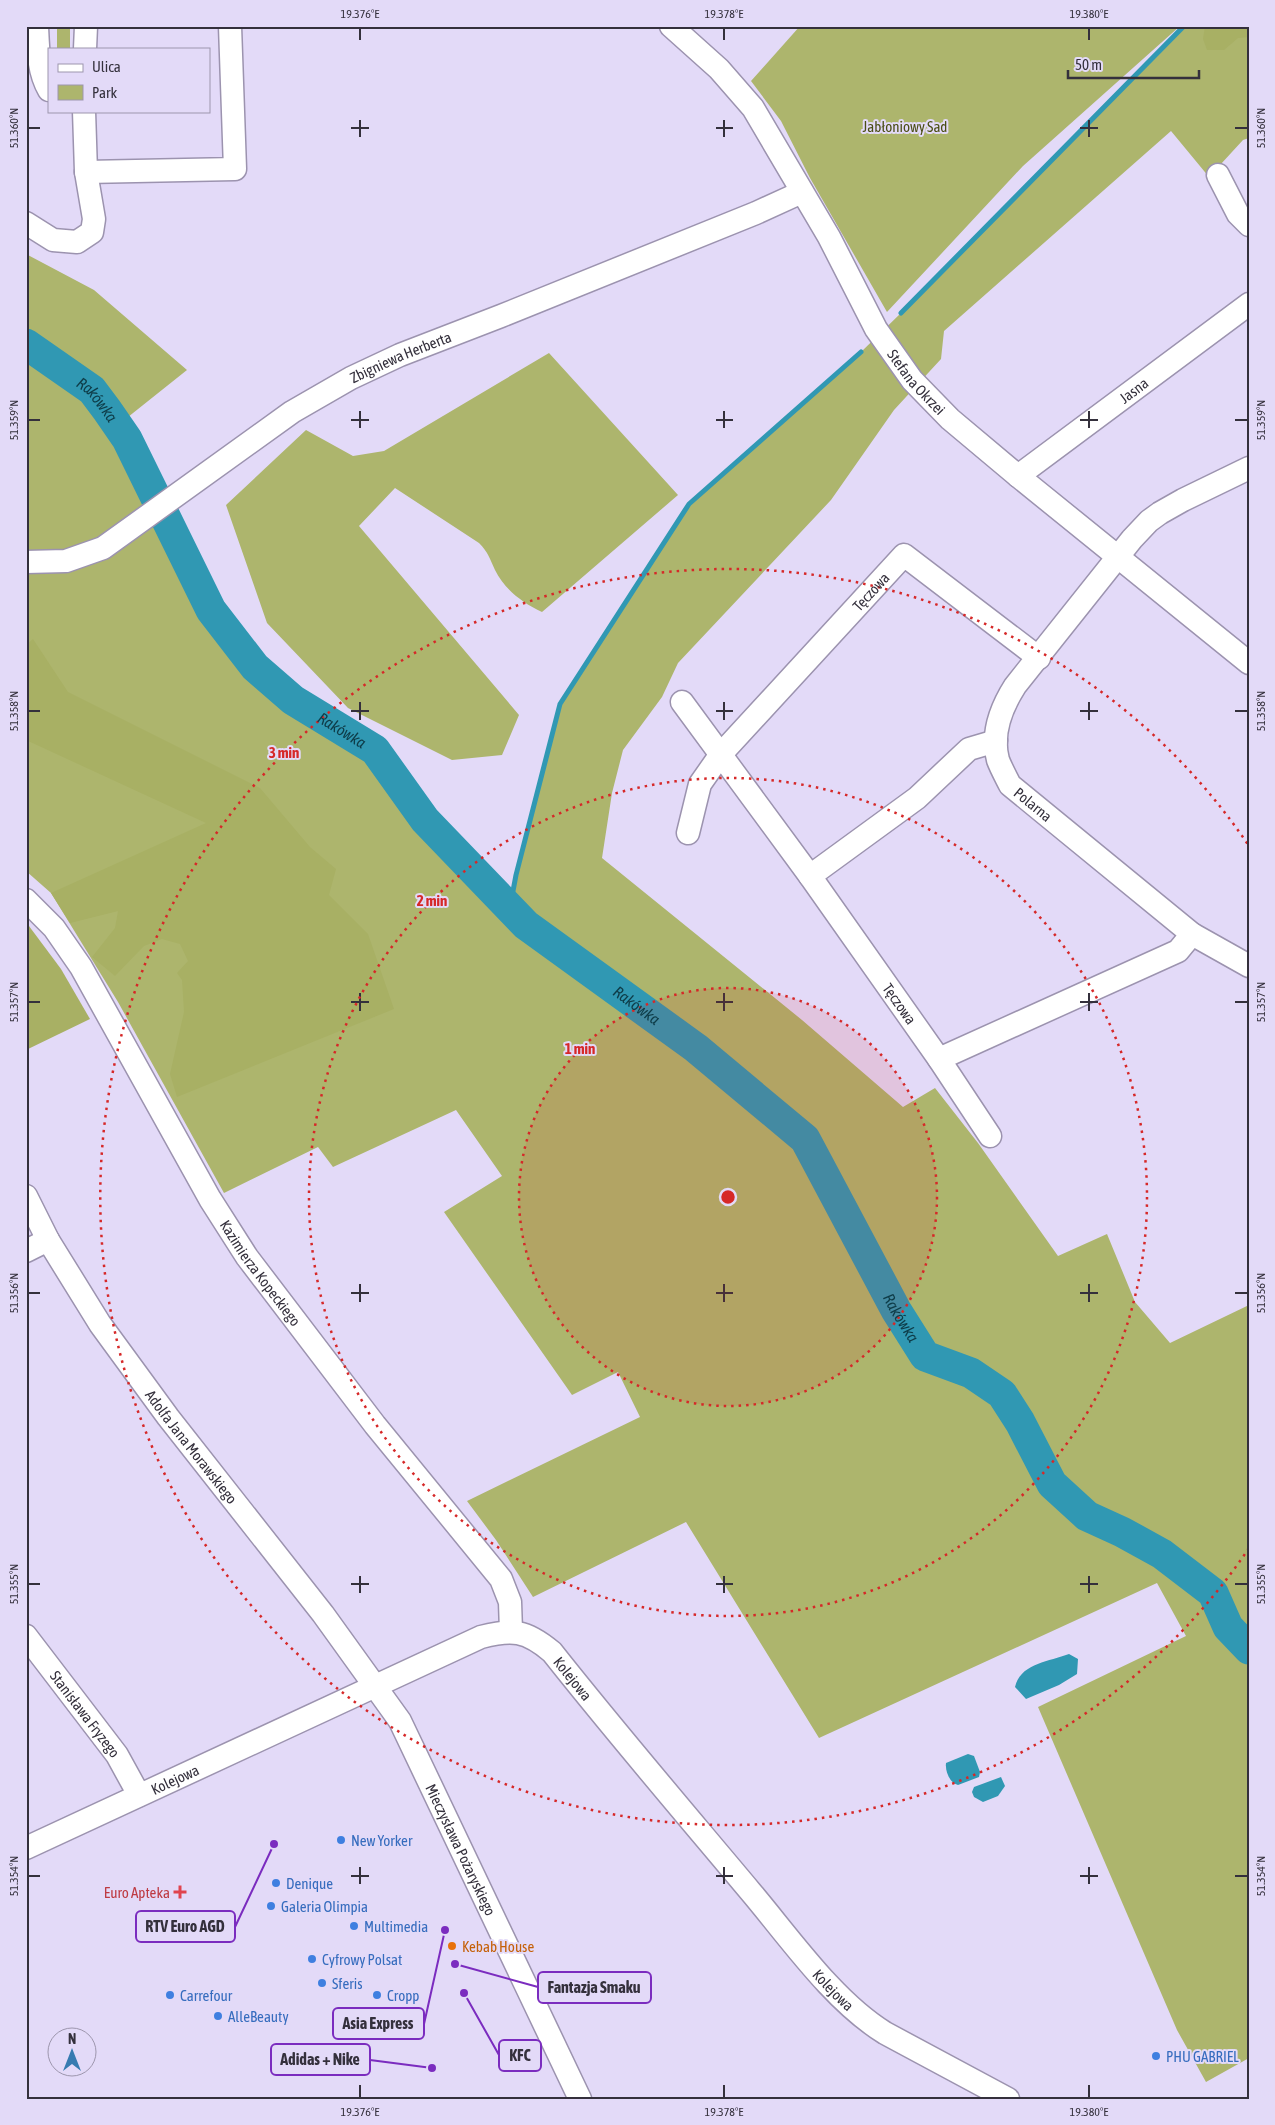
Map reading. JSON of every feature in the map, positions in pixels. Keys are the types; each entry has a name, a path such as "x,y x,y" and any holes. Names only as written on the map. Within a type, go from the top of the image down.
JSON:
{"street":[{"path":"38,26 38,51 44,81 48,88"},
{"path":"85,48 86,26"},
{"path":"86,172 235,169 230,26"},
{"name":"Stefana Okrzei","path":"671,26 718,69 753,108 829,237 876,329 912,380 950,419 1249,663"},
{"path":"26,223 54,240 77,242 92,232 94,219 86,172 84,112"},
{"path":"1218,175 1238,214 1249,225"},
{"name":"Zbigniewa Herberta","path":"26,562 66,561 96,552 292,412 351,378 400,355 756,213 802,192"},
{"name":"Jasna","path":"1018,476 1249,304"},
{"name":"Polarna","path":"1249,468 1182,500 1149,521 1015,686 1004,703 996,741 998,761 1010,785 1192,934 1249,966"},
{"name":"Tęczowa","path":"688,833 700,784 722,754 904,555 1039,658"},
{"name":"Tęczowa","path":"682,702 810,876 939,1059 990,1136"},
{"path":"810,876 917,798 969,749 996,741"},
{"name":"Kazimierza Kopeckiego","path":"26,900 54,928 81,967 220,1215 246,1257 375,1425 501,1579 510,1602 511,1631"},
{"path":"939,1059 1178,951 1192,934"},
{"name":"Adolfa Jana Morawskiego","path":"26,1196 48,1240 100,1324 147,1389 323,1614 375,1685"},
{"path":"26,1251 48,1240"},
{"name":"Kolejowa","path":"26,1848 481,1637 511,1631 524,1633 540,1642 552,1652 784,1932 850,2008 867,2022 885,2033 1008,2099"},
{"name":"Stanisława Fryzego","path":"26,1636 117,1755 139,1795"},
{"name":"Mieczysława Pożaryskiego","path":"375,1685 407,1733 580,2099"}],"green space":[{"path":"57,26 70,26 70,48 57,48"},
{"name":"Jabłoniowy Sad","path":"800,26 1180,26 1023,166 887,312 810,178 781,121 751,81"},
{"path":"1184,26 1249,26 1249,138 1243,140 1209,177 1171,131 944,331 941,359 894,410 831,500 678,663 662,697 623,750 612,793 602,858 802,1020 903,1107 935,1088 978,1143 1058,1256 1107,1234 1135,1302 1170,1343 1249,1305 1249,2058 1206,2082 1177,2030 1038,1707 1186,1636 1157,1583 819,1738 686,1522 533,1597 496,1540 467,1501 640,1417 618,1372 572,1395 444,1212 502,1176 456,1110 333,1167 318,1147 224,1193 118,1002 51,893 26,871 26,254 94,290 187,370 118,425 187,557 211,610 255,667 293,700 375,750 425,820 510,906 516,875 560,704 689,504 861,352"},
{"path":"1205,26 1249,26 1249,37 1238,38 1224,50 1207,50 1203,39"},
{"path":"549,353 678,495 542,612 521,600 509,590 479,543 395,488 359,526 519,715 502,755 452,760 348,708 267,623 226,505 306,430 353,456 384,451"},
{"path":"33,639 68,692 260,788 310,847 336,869 329,895 368,934 394,1009 177,1097 170,1074 184,1012 182,980 177,973 188,961 180,944 162,939 144,946 115,976 92,957 115,928 118,911 70,923 51,893 206,823 26,740 26,645"},
{"path":"26,922 61,969 90,1019 26,1050"}],"water":[{"path":"1069,1654 1078,1659 1077,1674 1059,1685 1026,1699 1015,1687 1018,1679 1029,1668"},
{"path":"968,1754 974,1756 980,1772 979,1777 958,1785 955,1784 946,1770 946,1763"},
{"path":"1001,1777 1005,1786 998,1796 983,1802 974,1797 972,1792 974,1787"}],"waterway":[{"path":"901,313 1184,26"},
{"name":"Rakówka","path":"26,344 92,390 107,410 127,439 211,610 255,667 293,700 375,750 425,820 526,925 696,1048 805,1139 896,1310 925,1356 971,1373 1002,1394 1020,1422 1052,1484 1087,1516 1122,1532 1162,1554 1213,1593 1228,1627 1249,1649"},
{"path":"510,907 516,875 560,704 689,504 861,352"}],"place":[{"name":"New Yorker","path":"341,1840"},
{"name":"RTV Euro AGD","path":"274,1844"},
{"name":"Denique","path":"276,1883"},
{"name":"Euro Apteka","path":"180,1892"},
{"name":"Galeria Olimpia","path":"271,1906"},
{"name":"Multimedia","path":"354,1926"},
{"name":"Asia Express","path":"445,1930"},
{"name":"Kebab House","path":"452,1946"},
{"name":"Cyfrowy Polsat","path":"312,1959"},
{"name":"Fantazja Smaku","path":"455,1964"},
{"name":"Sferis","path":"322,1983"},
{"name":"KFC","path":"464,1993"},
{"name":"Carrefour","path":"170,1995"},
{"name":"Cropp","path":"377,1995"},
{"name":"AlleBeauty","path":"218,2016"},
{"name":"PHU GABRIEL","path":"1156,2056"},
{"name":"Adidas + Nike","path":"432,2068"}]}
